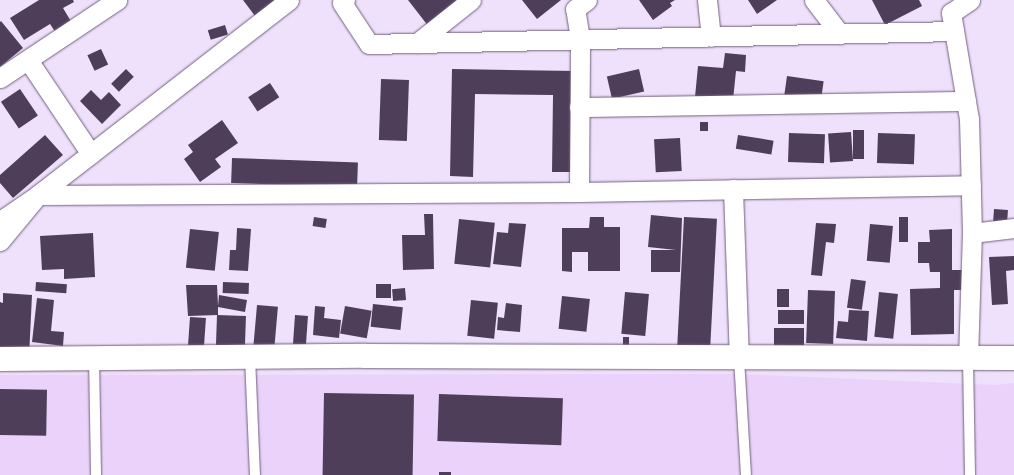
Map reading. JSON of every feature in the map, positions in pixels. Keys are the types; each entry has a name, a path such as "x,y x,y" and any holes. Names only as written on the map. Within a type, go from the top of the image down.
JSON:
{"street":[{"path":"0,221 38,195 289,0"},
{"path":"345,0 342,2 369,44 840,34 948,15 970,0"},
{"path":"416,43 471,0"},
{"path":"578,192 580,39 574,9 587,0"},
{"path":"707,0 711,36"},
{"path":"814,0 840,34"},
{"path":"0,78 28,60 105,3"},
{"path":"948,15 969,119 972,233 968,359"},
{"path":"28,60 91,154"},
{"path":"579,107 966,101"},
{"path":"38,195 578,192 971,185"},
{"path":"732,190 739,358"},
{"path":"0,241 38,195"},
{"path":"972,233 1014,228"},
{"path":"0,359 250,357 1014,358"}],"lane":[{"path":"250,357 255,475"},
{"path":"94,358 96,475"},
{"path":"739,358 746,475"},
{"path":"968,359 970,475"}],"shaded area":[{"path":"739,374 995,385 1014,383 1014,475 0,475 0,375"}],"building":[{"path":"39,0 73,0 74,2 63,8 72,23 56,33 50,24 24,40 10,18"},
{"path":"243,0 275,0 255,16"},
{"path":"408,0 463,0 429,27"},
{"path":"522,0 561,0 537,19"},
{"path":"639,0 675,0 670,3 672,6 653,20"},
{"path":"748,0 777,0 757,14"},
{"path":"872,0 919,0 922,6 885,25"},
{"path":"0,22 23,48 0,67"},
{"path":"225,25 228,35 211,40 208,30"},
{"path":"101,49 108,64 95,71 87,55"},
{"path":"725,53 746,55 745,72 736,71 733,100 695,97 698,66 723,68"},
{"path":"126,69 134,77 119,92 111,84"},
{"path":"452,69 576,71 574,172 552,172 553,95 475,94 473,177 450,176"},
{"path":"639,69 644,91 612,99 607,76"},
{"path":"787,76 824,81 821,100 784,95"},
{"path":"381,79 409,80 407,141 379,140"},
{"path":"270,83 279,97 257,111 248,97"},
{"path":"20,89 38,116 19,128 1,102"},
{"path":"91,90 101,100 109,92 121,105 102,124 80,101"},
{"path":"222,120 238,143 215,159 221,167 200,182 184,159 193,152 188,145"},
{"path":"700,122 708,122 708,131 700,131"},
{"path":"853,130 864,130 864,159 853,159"},
{"path":"851,132 853,161 830,163 828,134"},
{"path":"789,133 825,134 824,163 788,162"},
{"path":"878,133 915,134 914,164 877,163"},
{"path":"45,135 63,155 13,198 0,183 0,175"},
{"path":"738,135 774,141 771,154 736,149"},
{"path":"680,138 682,171 656,172 654,139"},
{"path":"232,158 358,162 357,187 231,183"},
{"path":"994,209 1008,210 1007,225 993,224"},
{"path":"424,214 433,214 434,269 403,270 402,235 425,235"},
{"path":"651,215 682,218 680,272 651,272 651,250 676,250 648,247"},
{"path":"314,217 327,219 325,228 313,226"},
{"path":"590,217 604,217 604,227 620,227 620,271 588,271 588,252 572,252 572,272 562,271 562,228 589,228"},
{"path":"684,217 717,219 710,358 677,356"},
{"path":"899,217 908,217 908,242 899,242"},
{"path":"459,219 495,223 490,268 454,264"},
{"path":"509,223 526,224 521,267 493,264 497,232 508,233"},
{"path":"816,223 836,224 834,243 826,242 822,276 811,275"},
{"path":"870,224 893,226 890,263 867,261"},
{"path":"237,228 251,229 248,271 229,270 230,250 236,250"},
{"path":"190,229 219,232 215,271 186,268"},
{"path":"952,229 952,270 963,270 964,290 954,290 954,334 911,335 910,289 940,288 940,272 930,272 929,263 918,263 918,242 930,242 929,230"},
{"path":"93,233 95,277 64,279 64,269 42,270 40,236"},
{"path":"1014,256 1014,270 1006,271 1008,304 992,305 989,257"},
{"path":"851,279 866,281 862,310 847,308"},
{"path":"36,282 67,284 66,293 35,291"},
{"path":"223,282 249,283 249,294 223,293"},
{"path":"376,284 391,284 391,298 376,298"},
{"path":"186,285 217,285 218,306 219,295 247,300 245,312 218,307 218,315 188,316"},
{"path":"405,288 406,300 393,301 392,289"},
{"path":"777,289 789,289 789,307 777,307"},
{"path":"808,290 835,291 833,344 806,343"},
{"path":"625,292 649,294 645,336 621,334"},
{"path":"879,292 898,294 893,339 874,337"},
{"path":"3,293 32,295 29,357 0,355 0,302 3,303"},
{"path":"562,296 590,299 586,332 559,329"},
{"path":"37,298 54,300 51,331 64,332 63,346 32,342"},
{"path":"471,300 498,303 494,339 467,336"},
{"path":"506,303 522,305 520,332 497,330 498,317 504,318"},
{"path":"373,304 403,307 400,330 371,327"},
{"path":"257,305 278,307 274,349 253,347"},
{"path":"315,306 325,307 324,318 341,320 339,338 313,335"},
{"path":"345,306 372,311 367,338 340,334"},
{"path":"778,310 804,310 804,324 778,324"},
{"path":"849,310 869,311 867,341 836,338 838,321 848,322"},
{"path":"217,315 246,316 244,361 215,360"},
{"path":"295,315 308,316 306,348 293,347"},
{"path":"190,317 206,318 203,354 187,353"},
{"path":"774,328 804,328 804,353 774,353"},
{"path":"623,337 629,337 629,346 623,346"},
{"path":"0,389 47,390 46,436 0,435"},
{"path":"324,393 414,395 413,475 323,475"},
{"path":"439,394 563,398 561,445 437,441"},
{"path":"439,472 451,472 451,475 439,475"}]}
